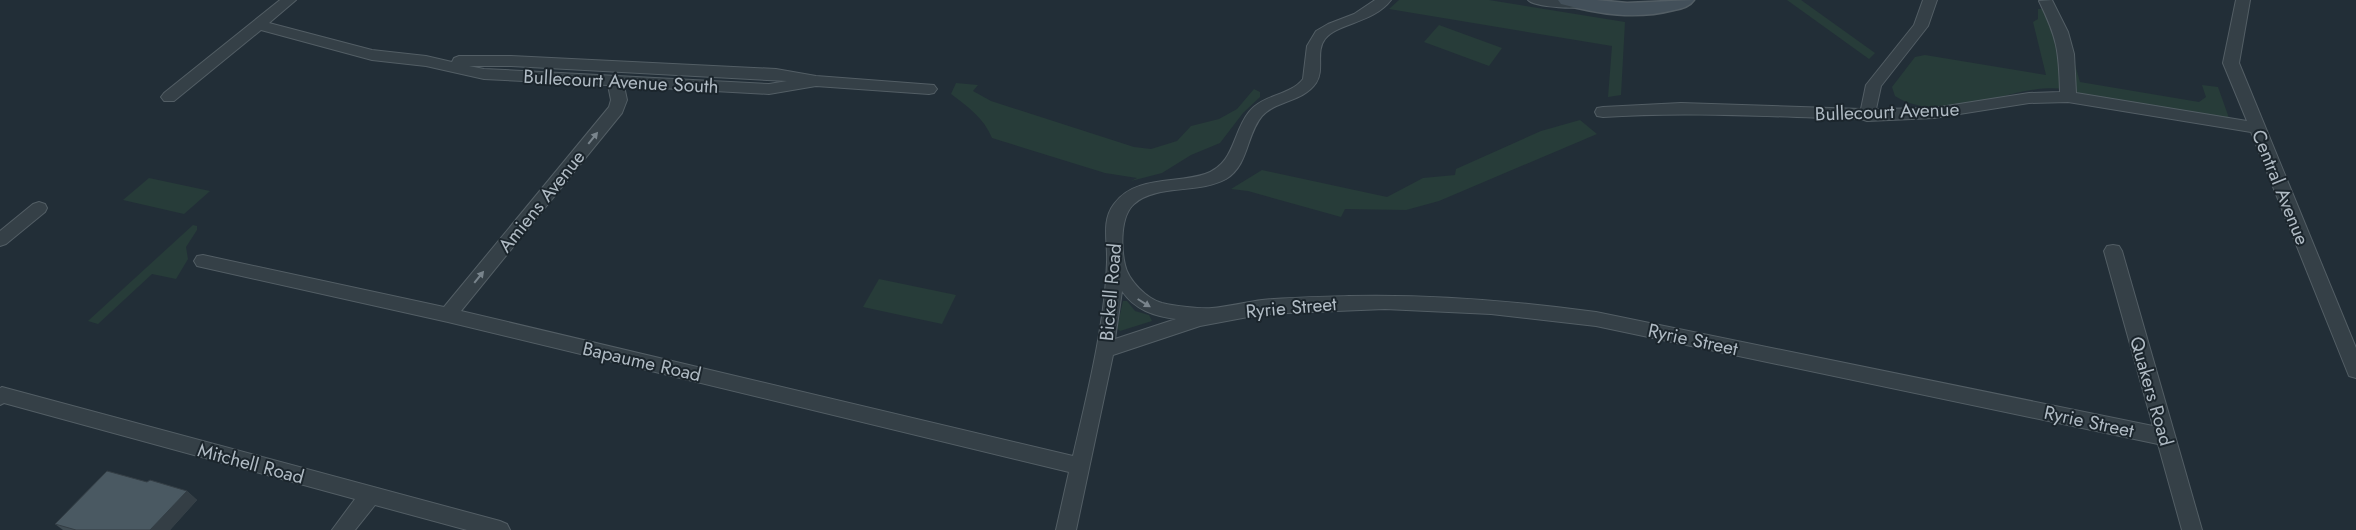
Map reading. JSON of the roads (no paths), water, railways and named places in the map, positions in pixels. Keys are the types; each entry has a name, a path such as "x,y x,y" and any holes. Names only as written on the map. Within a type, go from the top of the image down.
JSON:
{"street":[{"path":"169,97 289,0"},
{"name":"Bickell Road","path":"1066,530 1105,350 1116,265 1116,218 1121,206 1130,197 1142,192 1208,180 1221,174 1236,159 1250,124 1260,109 1302,88 1309,82 1312,76 1313,47 1322,33 1365,14 1384,0"},
{"path":"1535,0 1575,2 1642,10 1672,5 1684,0"},
{"path":"1867,116 1874,85 1921,26 1930,0"},
{"name":"Central Avenue","path":"2243,0 2231,63 2356,371"},
{"path":"2046,1 2061,32 2067,54 2068,97"},
{"name":"Bullecourt Avenue South","path":"258,25 372,55 426,61 484,74 769,88 816,81"},
{"name":"Bullecourt Avenue South","path":"426,61 511,61 776,74 816,81 929,89"},
{"name":"Amiens Avenue","path":"448,315 616,110 619,100 614,81"},
{"name":"Bullecourt Avenue","path":"1603,112 1651,108 1867,116 1932,114 2043,95 2068,97 2257,128"},
{"path":"0,240 39,208"},
{"name":"Quakers Road","path":"2113,252 2192,530"},
{"name":"Bapaume Road","path":"203,261 448,315 1080,466"},
{"name":"Ryrie Street","path":"1116,265 1125,284 1142,303 1156,310 1213,315"},
{"name":"Ryrie Street","path":"1105,350 1213,315 1285,305 1357,301 1534,310 1596,319 2166,437"},
{"name":"Mitchell Road","path":"1,396 500,530"},
{"path":"342,530 370,496"}]}
